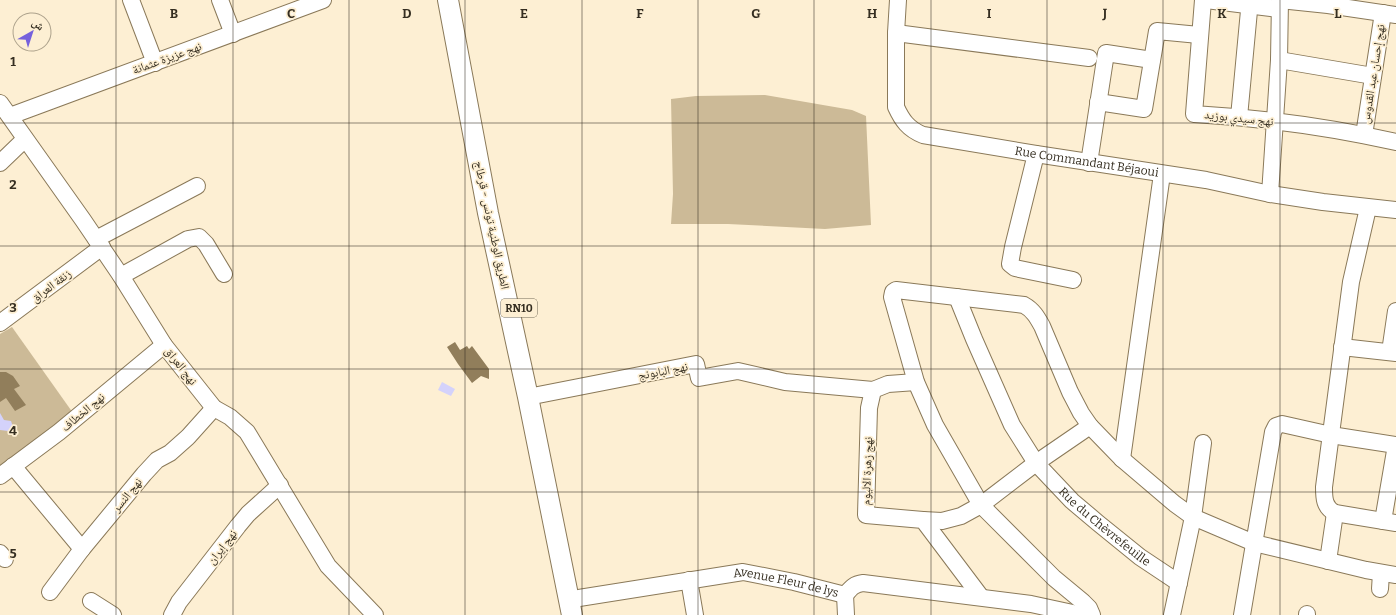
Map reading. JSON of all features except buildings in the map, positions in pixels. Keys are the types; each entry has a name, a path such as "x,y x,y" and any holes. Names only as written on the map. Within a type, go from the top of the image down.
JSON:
{"main road":[{"name":"الطريق الوطنية تونس - قرطاج","path":"448,0 488,213 528,397 578,609"},
{"name":"الطريق الوطنية تونس - قرطاج","path":"462,0 498,212 538,395 578,609"}],"street":[{"path":"131,0 156,62"},
{"path":"220,0 233,34"},
{"name":"نهج عزيزة عثمانة","path":"10,116 323,0"},
{"name":"Rue Commandant Béjaoui","path":"898,0 896,33 896,107 900,118 915,132 923,135 1089,163 1206,180 1270,194 1368,208 1396,210"},
{"name":"نهج سيدي بوزيد","path":"1202,0 1194,114 1239,117 1302,125 1396,142"},
{"path":"1206,0 1250,3 1280,3 1389,14"},
{"path":"1239,117 1250,3"},
{"path":"1270,194 1279,60 1280,3"},
{"name":"نهج إحسان عبد القدوس","path":"1364,135 1373,76 1389,14"},
{"path":"1098,102 1144,109 1157,31 1199,36"},
{"path":"896,33 1089,58"},
{"path":"1089,163 1106,53 1152,60"},
{"path":"1279,60 1373,76"},
{"name":"نهج العراق","path":"0,103 99,243 164,345 214,408 230,417 247,432 328,566 375,615"},
{"path":"0,163 25,139"},
{"path":"1036,154 1010,264 1015,268 1073,280"},
{"path":"1122,459 1162,174"},
{"name":"زنقة العراق","path":"0,324 99,243 197,186"},
{"path":"1242,615 1273,432 1276,426 1282,424 1332,435 1396,445 1390,522 1334,513 1329,510 1324,498 1324,487 1332,435 1351,282 1368,208"},
{"path":"121,276 194,237 199,237 206,244 224,274"},
{"path":"1092,615 1089,608 1083,602 1054,578 981,505 935,425 916,382 892,297 893,292 896,290 1024,305 1031,309 1037,316 1042,326 1070,392 1090,426 1122,459 1193,517 1254,543 1328,560 1386,579"},
{"name":"Rue du Chèvrefeuille","path":"957,296 974,339 1012,425 1036,463 1072,501 1098,524 1140,557 1179,583"},
{"path":"1342,347 1393,353 1396,311"},
{"name":"نهج الخطاف","path":"0,476 59,432 164,345"},
{"name":"نهج البابونج","path":"538,395 696,364 699,378 738,371 785,382 873,390"},
{"path":"873,390 888,384 916,382"},
{"name":"نهج زهرة الاليوم","path":"873,390 869,408 866,515 923,520"},
{"name":"نهج النسر","path":"50,592 82,549 144,474 157,460 170,453 188,437 214,408"},
{"path":"923,520 942,520 961,516 981,505 1036,463 1090,426"},
{"path":"1172,615 1193,517 1203,443"},
{"path":"13,466 82,549"},
{"name":"نهج إيران","path":"172,615 179,602 238,526 248,514 280,485"},
{"path":"1328,560 1334,513"},
{"path":"923,520 981,597"},
{"name":"Avenue Fleur de lys","path":"578,609 689,580 743,572 794,582 845,595 856,584 863,583 981,597 1030,609 1082,615"},
{"path":"689,580 695,615"},
{"path":"845,595 846,615"},
{"path":"91,601 113,615"}],"shaded area":[{"path":"765,95 852,110 866,116 871,225 825,229 728,224 671,224 673,194 671,99 696,96"},
{"path":"12,327 73,413 0,470 0,334"}],"water":[{"path":"442,382 455,389 451,396 438,390"},
{"path":"0,413 4,420 11,421 13,427 8,431 0,430"}]}
